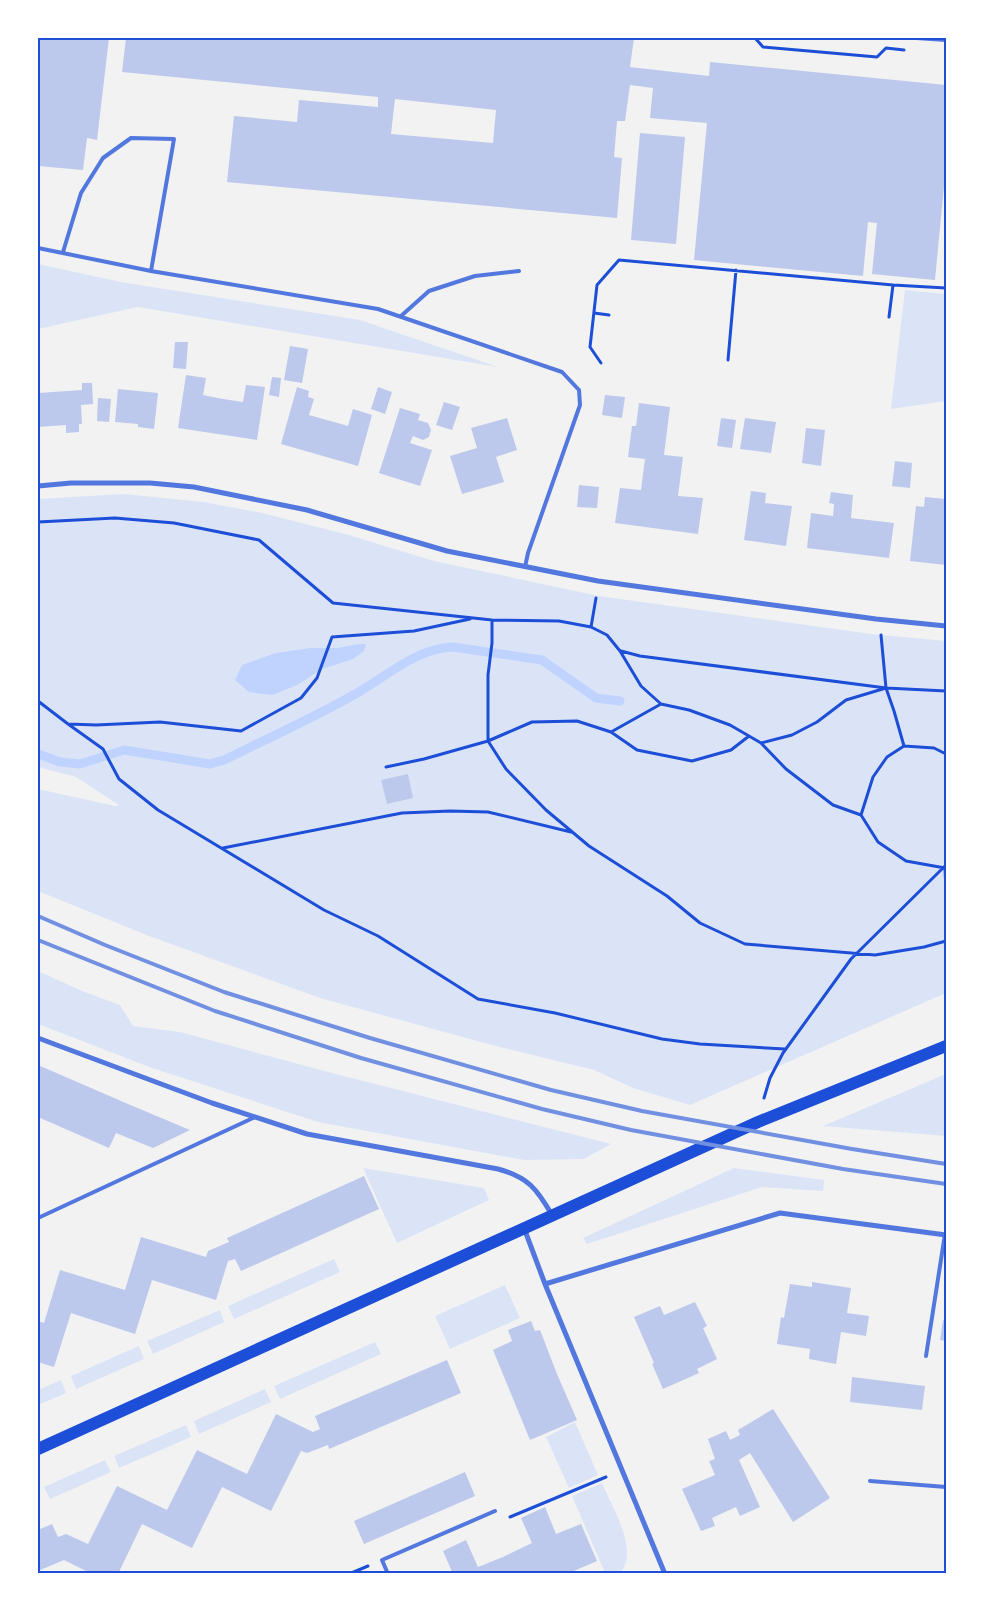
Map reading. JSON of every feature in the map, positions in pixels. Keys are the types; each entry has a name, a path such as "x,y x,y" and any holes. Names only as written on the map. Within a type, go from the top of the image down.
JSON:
{"main road":[{"path":"38,1448 758,1122 946,1046"}],"street":[{"path":"38,486 71,483 150,483 194,487 307,510 447,551 599,581 879,619 946,626"},
{"path":"38,1038 253,1118 307,1134 498,1169 513,1174 526,1180 538,1192 552,1215"},
{"path":"546,1284 780,1213 946,1235"},
{"path":"524,1228 665,1574"}],"lane":[{"path":"916,38 946,40"},
{"path":"63,252 81,193 103,158 131,138 174,139 150,270"},
{"path":"38,248 150,270 378,309 562,372 580,390 580,405 525,567"},
{"path":"401,316 429,291 475,276 519,271"},
{"path":"38,1218 253,1118"},
{"path":"926,1356 946,1235"},
{"path":"870,1481 946,1488"},
{"path":"388,1574 382,1560 495,1511"}],"path":[{"path":"755,38 763,47 877,57 886,48 912,51"},
{"path":"601,363 590,347 597,285 619,260 893,285 946,288 946,284"},
{"path":"728,360 736,270"},
{"path":"890,317 893,285"},
{"path":"594,313 609,315"},
{"path":"38,522 125,518 174,523 259,540 333,603 492,620 559,621 591,627 607,635 620,651 641,686 661,704 689,710 730,725 761,743 786,769 833,806 861,815 878,842 906,861 946,867"},
{"path":"591,627 599,581"},
{"path":"68,724 96,725 160,722 241,731 300,698 317,678 332,637 414,631 475,618"},
{"path":"879,619 886,688 904,746"},
{"path":"492,620 492,643 488,675 488,741 506,769 546,810 590,846 667,896 700,923 745,944 875,955 924,947 946,941"},
{"path":"620,651 640,656 886,688 946,691"},
{"path":"761,743 792,736 817,722 846,700 886,688"},
{"path":"38,702 103,749 119,779 158,810 324,910 378,936 478,999 555,1013 662,1039 785,1049"},
{"path":"610,732 661,704"},
{"path":"386,767 424,759 488,741 532,722 577,721 610,732 636,750 692,760 731,750 749,736"},
{"path":"861,815 873,777 888,757 904,746 934,748 946,754"},
{"path":"223,848 402,813 488,812 574,833"},
{"path":"946,867 946,892"},
{"path":"770,1078 785,1049 851,959 946,867"},
{"path":"495,1511 499,1521 623,1471"}],"shaded area":[{"path":"38,264 121,282 360,320 498,367 138,307 38,329"},
{"path":"905,290 946,294 946,401 891,409"},
{"path":"123,494 204,502 262,513 349,535 434,561 599,596 871,634 946,641 946,993 690,1105 633,1088 594,1070 492,1045 320,998 149,936 38,891 38,789 115,806 119,805 76,777 38,767 38,499"},
{"path":"38,971 82,991 120,1005 133,1026 180,1032 611,1144 584,1159 524,1160 318,1122 152,1068 38,1024"},
{"path":"946,1074 946,1136 823,1126"},
{"path":"363,1168 484,1188 489,1200 397,1243"},
{"path":"734,1168 824,1180 823,1191 762,1187 587,1244 583,1238"},
{"path":"334,1259 340,1272 234,1319 228,1306"},
{"path":"505,1285 520,1318 450,1349 435,1316"},
{"path":"220,1310 224,1322 153,1354 147,1341"},
{"path":"375,1342 381,1354 280,1399 274,1386"},
{"path":"139,1346 144,1359 76,1389 71,1376"},
{"path":"61,1380 66,1393 38,1405 38,1390"},
{"path":"265,1389 271,1402 199,1434 194,1421"},
{"path":"575,1422 598,1475 569,1488 546,1437"},
{"path":"186,1425 191,1437 119,1468 114,1456"},
{"path":"105,1460 111,1472 50,1499 44,1487"},
{"path":"602,1483 626,1541 627,1553 625,1564 620,1573 605,1573 572,1496"}],"water":[{"path":"366,644 364,651 353,659 322,669 297,685 272,695 249,692 235,680 242,665 276,653 311,648 337,648"}],"building":[{"path":"39,38 109,38 97,140 87,138 83,170 38,166"},
{"path":"126,38 634,38 630,67 709,76 710,62 946,85 946,165 935,280 872,274 877,223 868,222 863,276 694,260 707,123 650,118 653,88 630,85 625,121 617,121 614,157 622,158 617,218 227,182 234,116 297,122 299,100 378,107 378,97 122,72","holes":["395,99 496,110 493,143 391,134"]},
{"path":"640,133 685,137 676,244 631,240"},
{"path":"175,342 188,342 186,369 173,368"},
{"path":"290,346 308,349 302,383 284,380"},
{"path":"186,375 206,378 203,395 223,399 243,402 246,385 265,387 257,440 178,428"},
{"path":"272,377 281,378 279,397 269,395"},
{"path":"82,383 92,383 93,404 81,405 82,424 79,424 79,432 66,433 66,425 38,427 38,393 82,390"},
{"path":"297,387 309,391 308,397 314,399 309,415 348,426 353,409 372,415 358,466 281,444"},
{"path":"378,387 392,392 385,414 371,409"},
{"path":"118,389 158,393 154,429 138,427 138,424 115,422"},
{"path":"605,395 625,397 622,418 602,415"},
{"path":"98,398 111,399 109,422 97,421"},
{"path":"444,402 460,407 452,430 436,425"},
{"path":"639,403 670,407 664,455 683,457 678,496 703,498 698,534 615,523 620,488 641,490 645,459 628,457 632,426 636,426"},
{"path":"400,408 420,414 418,420 428,423 431,430 429,437 423,440 413,436 410,443 432,450 420,486 379,473"},
{"path":"507,418 517,450 496,457 504,482 462,494 450,456 477,448 471,428"},
{"path":"721,418 736,420 732,448 717,446"},
{"path":"745,418 776,422 771,453 740,449"},
{"path":"806,428 825,430 821,466 802,463"},
{"path":"895,461 912,463 910,488 892,486"},
{"path":"579,485 599,487 597,508 577,507"},
{"path":"751,491 766,493 765,503 792,506 786,546 744,540"},
{"path":"831,492 853,495 851,518 894,523 889,558 807,548 811,513 833,516 834,504 829,503"},
{"path":"925,497 946,499 946,565 910,561 916,506 924,507"},
{"path":"408,774 413,798 387,804 381,780"},
{"path":"38,1065 190,1130 153,1148 116,1133 109,1148 38,1117"},
{"path":"364,1176 379,1209 241,1271 235,1259 228,1261 216,1300 152,1280 135,1334 71,1313 54,1367 38,1362 38,1321 44,1323 60,1270 125,1290 141,1237 206,1257 208,1251 229,1242 227,1238"},
{"path":"812,1282 851,1288 847,1313 869,1316 866,1336 841,1332 836,1364 809,1359 810,1349 777,1344 781,1317 784,1318 790,1284 812,1287"},
{"path":"695,1302 707,1326 703,1328 717,1359 697,1369 699,1373 663,1389 634,1317 660,1306 664,1315"},
{"path":"943,1320 946,1321 946,1341 940,1340"},
{"path":"531,1321 535,1331 540,1330 577,1420 530,1440 493,1350 512,1341 508,1330"},
{"path":"447,1360 461,1393 329,1449 328,1445 307,1453 301,1451 271,1511 222,1487 192,1548 142,1524 118,1574 92,1574 64,1560 38,1571 38,1530 52,1524 58,1537 66,1534 88,1544 117,1486 167,1510 197,1450 247,1474 276,1414 313,1432 320,1429 315,1416"},
{"path":"852,1377 925,1386 922,1410 850,1402"},
{"path":"773,1409 830,1498 793,1522 750,1453 739,1460 760,1507 740,1516 736,1507 712,1518 715,1526 701,1531 682,1489 715,1475 709,1461 715,1459 708,1439 726,1431 730,1440 740,1435 738,1430"},
{"path":"465,1472 475,1496 364,1544 354,1521"},
{"path":"545,1507 556,1534 581,1524 597,1561 567,1574 453,1574 443,1551 466,1540 478,1567 503,1557 532,1543 521,1518"}],"waterway":[{"path":"38,754 60,762 80,764 124,750 210,764 224,760 324,711 403,664 427,652 453,647 542,660 596,698 620,701"}],"railway":[{"path":"38,916 105,945 224,992 370,1038 551,1090 642,1111 946,1164"},
{"path":"38,940 215,1011 361,1058 542,1109 631,1130 843,1169 946,1184"}]}
